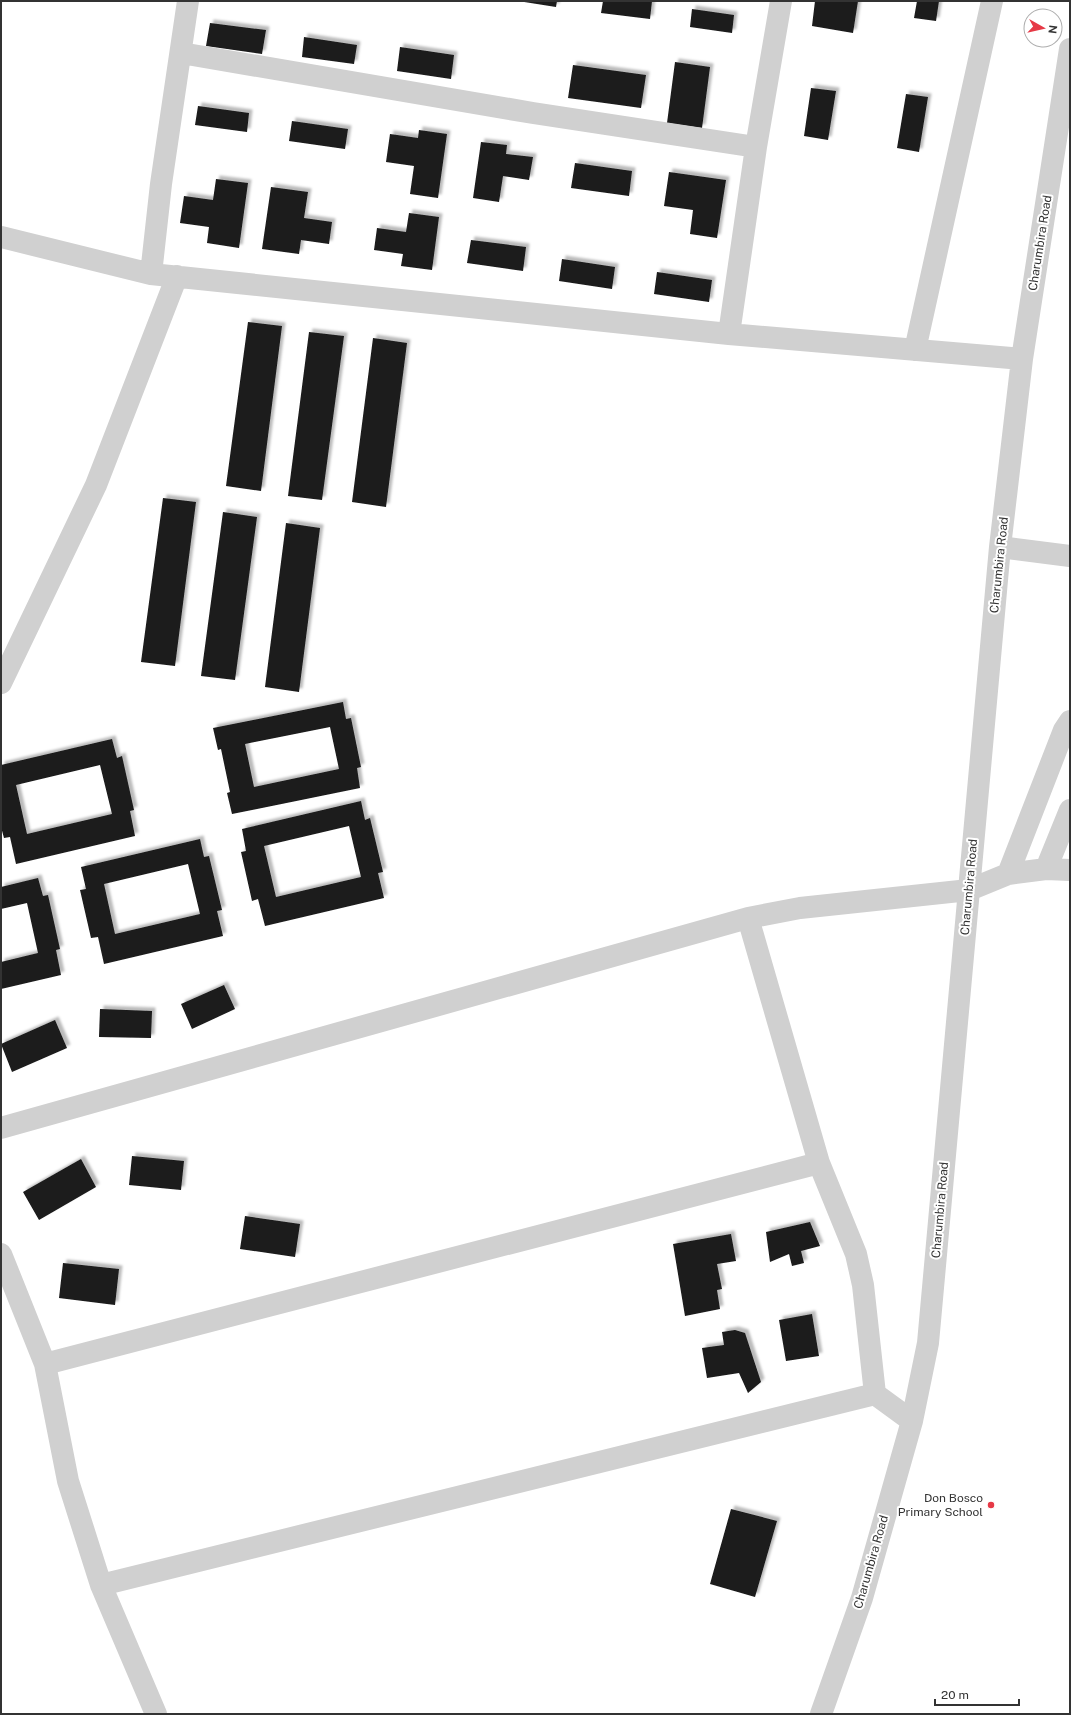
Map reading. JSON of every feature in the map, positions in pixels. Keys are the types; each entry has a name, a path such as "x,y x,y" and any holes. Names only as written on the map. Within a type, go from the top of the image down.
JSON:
{"street":[{"path":"151,274 161,184 188,1"},
{"path":"729,334 756,147 781,1"},
{"path":"915,350 992,1"},
{"name":"Charumbira Road","path":"821,1714 862,1598 912,1421 928,1343 1000,547 1022,358 1070,49"},
{"path":"181,53 533,112 756,147"},
{"path":"1,237 151,274 729,334 1022,358"},
{"path":"1,683 96,485 177,276"},
{"path":"1000,547 1070,556"},
{"path":"1008,874 1064,730 1070,721"},
{"path":"1046,869 1070,810"},
{"path":"1,1128 748,918 800,908 969,890 1008,874 1046,869 1070,870"},
{"path":"748,918 818,1163 856,1254 863,1285 875,1394 912,1421"},
{"path":"45,1364 818,1163"},
{"path":"1,1254 45,1364 68,1481 101,1585 156,1714"},
{"path":"101,1585 875,1394"}],"building":[{"path":"518,1 557,1 556,7"},
{"path":"603,1 652,1 650,19 601,13"},
{"path":"815,1 858,1 853,33 812,26"},
{"path":"917,1 939,1 936,21 914,18"},
{"path":"692,9 734,15 732,33 690,27"},
{"path":"210,23 266,30 262,54 206,46"},
{"path":"304,37 357,45 354,64 302,57"},
{"path":"400,47 454,55 451,79 397,71"},
{"path":"675,62 710,67 702,128 667,123"},
{"path":"573,65 646,75 641,108 568,98"},
{"path":"811,88 836,91 828,140 804,136"},
{"path":"906,94 928,97 919,152 897,148"},
{"path":"198,106 249,113 247,132 195,125"},
{"path":"292,121 348,129 345,149 289,141"},
{"path":"419,130 447,134 438,198 410,194 414,166 386,162 390,134 418,138"},
{"path":"481,142 507,145 506,154 533,157 529,180 503,176 499,202 473,198"},
{"path":"575,163 632,171 629,196 571,188"},
{"path":"669,172 726,180 717,238 690,234 693,210 664,206"},
{"path":"216,179 248,183 239,248 207,243 209,227 180,223 184,196 213,200"},
{"path":"271,187 308,192 304,218 332,222 329,244 301,240 299,254 262,249"},
{"path":"409,213 439,217 432,270 401,266 403,254 374,250 377,228 406,232"},
{"path":"471,240 526,247 523,271 467,263"},
{"path":"562,259 615,267 612,289 559,281"},
{"path":"657,272 712,280 709,302 654,294"},
{"path":"248,322 282,326 261,491 226,486"},
{"path":"309,332 344,336 322,500 288,496"},
{"path":"373,338 407,343 386,507 352,502"},
{"path":"163,498 196,502 175,666 141,662"},
{"path":"223,512 257,517 235,680 201,676"},
{"path":"286,523 320,528 299,692 265,687"},
{"path":"343,702 346,719 351,718 361,767 357,768 360,788 232,814 227,793 230,792 221,749 218,750 213,728","holes":["330,727 339,769 254,787 245,744"]},
{"path":"112,739 117,758 122,756 134,810 130,811 135,836 16,864 10,837 4,838 1,827 1,765","holes":["100,765 112,814 27,834 16,785"]},
{"path":"361,801 365,820 370,818 383,872 378,873 384,898 265,926 258,899 252,901 241,852 246,851 242,829","holes":["349,826 361,877 276,897 264,846"]},
{"path":"200,839 204,857 209,856 222,910 217,911 223,936 104,964 98,937 91,938 80,890 86,889 81,867","holes":["188,864 200,914 115,934 104,884"]},
{"path":"38,878 43,896 48,895 60,949 56,950 61,975 1,989 1,962 38,953 27,903 1,909 1,887"},
{"path":"224,985 235,1009 192,1029 181,1004"},
{"path":"100,1009 152,1011 151,1038 99,1037"},
{"path":"55,1020 67,1048 12,1072 1,1044"},
{"path":"132,1156 184,1161 181,1190 129,1185"},
{"path":"81,1159 96,1187 39,1220 23,1192"},
{"path":"245,1216 300,1224 295,1257 240,1249"},
{"path":"810,1222 820,1246 801,1251 804,1263 792,1266 789,1254 770,1262 766,1232"},
{"path":"731,1234 736,1261 717,1264 722,1289 717,1290 720,1309 685,1316 673,1244"},
{"path":"63,1263 119,1269 115,1305 59,1298"},
{"path":"812,1314 819,1356 786,1361 779,1320"},
{"path":"735,1330 745,1333 761,1382 748,1393 739,1373 707,1378 702,1348 724,1345 722,1332"},
{"path":"731,1509 777,1521 755,1597 710,1584"}],"place":[{"name":"Don Bosco Primary School","path":"991,1505"}]}
